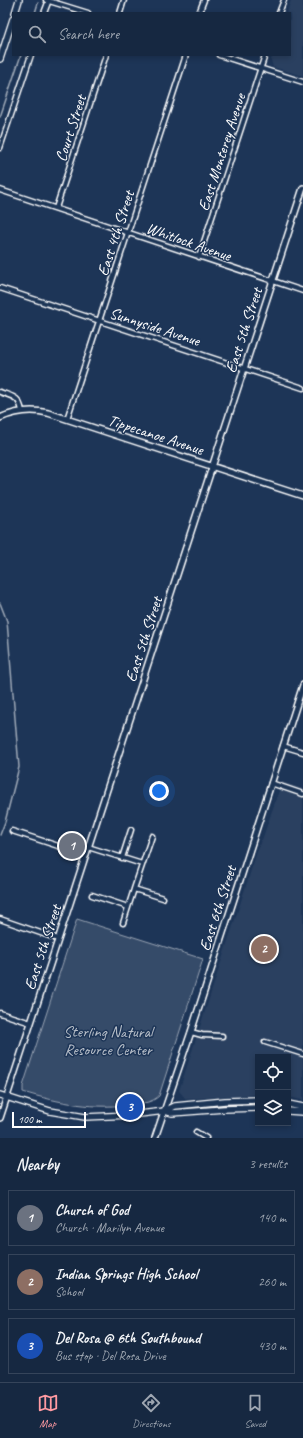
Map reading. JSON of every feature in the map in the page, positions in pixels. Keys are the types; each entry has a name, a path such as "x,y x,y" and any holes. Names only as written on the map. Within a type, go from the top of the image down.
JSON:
{"main road":[{"path":"15,12 19,0"},
{"path":"0,59 12,22"},
{"path":"0,1095 50,1111 85,1117 130,1115 165,1111 175,1106 225,1101 255,1100"},
{"path":"291,1104 303,1106"},
{"path":"165,1111 172,1113 255,1108"},
{"path":"291,1111 303,1112"}],"street":[{"path":"44,12 48,0 85,12"},
{"path":"120,12 124,0"},
{"path":"199,12 204,0"},
{"path":"279,12 284,0"},
{"path":"0,148 31,56"},
{"name":"Court Street","path":"56,208 106,56"},
{"name":"East 4th Street","path":"67,419 186,56"},
{"path":"222,56 303,82"},
{"name":"East Monterey Avenue","path":"199,257 265,56"},
{"name":"East 5th Street","path":"0,1118 303,188"},
{"name":"Whitlock Avenue","path":"0,190 303,291"},
{"name":"Sunnyside Avenue","path":"0,288 303,388"},
{"path":"0,392 17,399 22,411"},
{"name":"Tippecanoe Avenue","path":"0,418 22,411 41,412 67,419 303,496"},
{"name":"East 6th Street","path":"155,1138 191,1032 303,684"},
{"path":"283,746 303,752"},
{"path":"271,783 303,794"},
{"path":"122,858 131,830"},
{"path":"12,831 86,855"},
{"path":"123,923 152,836"},
{"path":"88,847 142,864"},
{"path":"134,889 163,898"},
{"path":"92,895 128,907"},
{"path":"0,919 58,939"},
{"path":"0,1013 31,1023"},
{"path":"191,1032 202,1035 222,1036"},
{"path":"265,1042 303,1054"},
{"path":"196,1132 206,1138"}],"shaded area":[{"path":"291,0 303,0 303,76 273,67 271,60 273,56 291,56 291,12 287,12"},
{"path":"282,782 303,789 303,1100 291,1098 291,1054 255,1054 255,1095 186,1099 179,1091"}],"green space":[{"name":"Sterling Natural Resource Center","path":"77,919 203,959 159,1096 150,1101 119,1106 91,1106 64,1102 23,1092 23,1086"}],"waterway":[{"path":"35,12 38,3"},
{"path":"0,117 21,56"},
{"path":"0,603 7,621 19,767 5,822 0,835"}],"place":[{"name":"Church of God","path":"72,846"},
{"name":"Indian Springs High School","path":"264,949"},
{"name":"Del Rosa @ 6th Southbound","path":"130,1107"}]}
